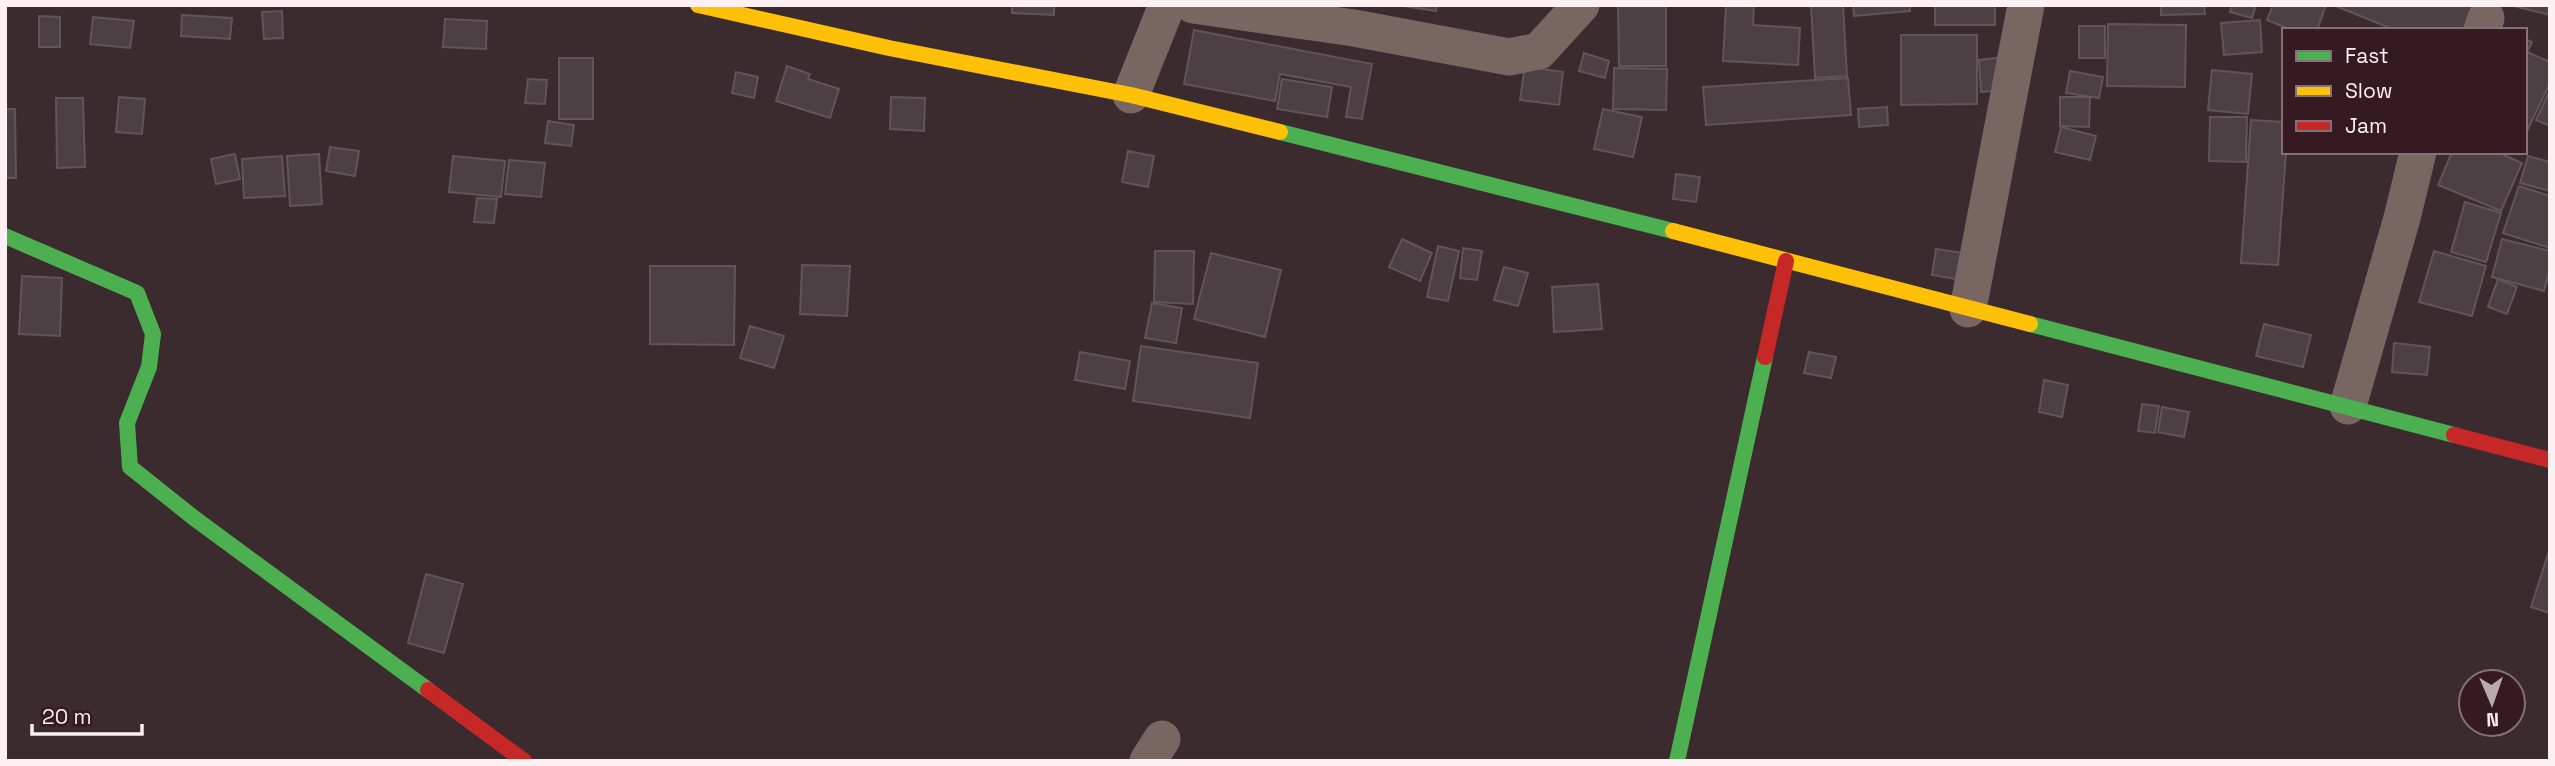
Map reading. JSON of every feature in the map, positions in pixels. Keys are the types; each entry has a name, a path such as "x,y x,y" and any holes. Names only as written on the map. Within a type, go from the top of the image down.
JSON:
{"main road":[{"path":"698,5 889,48 1131,95 1530,193 2550,460"},
{"path":"5,236 137,293 153,334 149,368 127,423 130,467 194,518 524,761"},
{"path":"1676,761 1786,261"}],"street":[{"path":"1131,95 1167,5"},
{"path":"1193,5 1354,28 1509,57 1539,51 1581,5"},
{"path":"1968,309 2026,5"},
{"path":"2348,406 2418,154"}],"building":[{"path":"1012,5 1054,5 1054,15 1012,13"},
{"path":"1397,5 1437,5 1436,11"},
{"path":"1618,5 1666,5 1666,66 1619,66"},
{"path":"1726,5 1754,5 1753,25 1800,28 1798,65 1723,61"},
{"path":"1811,5 1843,5 1847,76 1815,78"},
{"path":"1853,5 1910,5 1910,11 1854,16"},
{"path":"1935,5 1995,5 1995,25 1935,25"},
{"path":"2161,5 2204,5 2205,14 2161,15"},
{"path":"2232,5 2256,5 2252,18 2230,12"},
{"path":"2273,5 2326,5 2318,28 2287,28 2267,20"},
{"path":"2333,5 2481,5 2473,28 2390,28"},
{"path":"2513,5 2550,5 2550,15 2513,6"},
{"path":"282,11 283,38 264,39 262,12"},
{"path":"182,15 232,18 230,39 181,36"},
{"path":"39,16 60,17 60,47 39,47"},
{"path":"93,17 134,21 130,48 90,44"},
{"path":"445,19 487,21 486,49 443,47"},
{"path":"2260,20 2262,52 2224,55 2221,23"},
{"path":"2108,24 2186,25 2185,87 2107,86"},
{"path":"2079,26 2105,26 2105,58 2079,58"},
{"path":"1194,30 1372,64 1362,119 1346,117 1351,87 1280,74 1275,101 1184,84"},
{"path":"1901,35 1977,35 1977,104 1901,105"},
{"path":"2527,52 2550,62 2550,83 2527,131"},
{"path":"1584,53 1609,61 1605,78 1579,71"},
{"path":"2004,57 2007,90 1981,92 1979,60"},
{"path":"559,58 593,58 593,119 559,119"},
{"path":"787,66 810,74 808,79 839,89 830,118 776,101"},
{"path":"1525,66 1563,72 1559,105 1520,100"},
{"path":"1614,68 1667,69 1666,110 1613,109"},
{"path":"2212,70 2252,74 2248,114 2208,110"},
{"path":"2070,71 2103,77 2099,98 2066,93"},
{"path":"736,72 758,77 754,98 732,93"},
{"path":"1848,78 1851,115 1706,125 1703,87"},
{"path":"528,79 547,80 545,104 525,103"},
{"path":"1282,79 1332,87 1327,117 1277,109"},
{"path":"2550,90 2550,126 2536,120"},
{"path":"119,97 145,99 142,134 116,132"},
{"path":"891,97 925,98 924,131 890,129"},
{"path":"2060,97 2090,97 2089,127 2060,126"},
{"path":"56,98 83,98 85,167 57,168"},
{"path":"1887,107 1888,125 1859,127 1858,109"},
{"path":"5,109 15,109 16,178 5,178"},
{"path":"1603,109 1642,117 1633,157 1594,149"},
{"path":"2210,117 2247,117 2246,162 2209,161"},
{"path":"2251,120 2282,122 2282,154 2286,154 2278,265 2241,263"},
{"path":"548,121 574,125 571,146 545,143"},
{"path":"2061,127 2096,136 2090,160 2055,152"},
{"path":"330,147 359,151 355,176 326,171"},
{"path":"1128,151 1154,156 1148,187 1122,182"},
{"path":"235,154 240,179 216,184 211,159"},
{"path":"319,154 322,204 290,206 287,156"},
{"path":"2451,154 2502,154 2522,163 2501,211 2438,185"},
{"path":"282,156 285,196 244,198 242,159"},
{"path":"453,156 505,161 501,197 449,192"},
{"path":"2528,156 2550,162 2550,191 2520,183"},
{"path":"509,160 545,163 541,197 505,194"},
{"path":"1676,174 1700,177 1696,202 1673,199"},
{"path":"2519,186 2550,196 2550,248 2503,233"},
{"path":"477,198 497,199 494,223 474,222"},
{"path":"2465,202 2501,213 2486,262 2451,252"},
{"path":"1402,239 1432,253 1420,281 1389,267"},
{"path":"2502,239 2550,251 2550,268 2544,291 2492,277"},
{"path":"1438,246 1459,251 1448,301 1427,297"},
{"path":"1463,248 1482,251 1477,280 1460,278"},
{"path":"1936,249 1971,254 1967,281 1932,275"},
{"path":"1155,251 1194,251 1193,304 1154,302"},
{"path":"2434,251 2486,266 2472,316 2419,302"},
{"path":"1211,253 1281,270 1265,337 1194,319"},
{"path":"802,265 850,266 847,316 800,314"},
{"path":"650,266 735,266 734,345 650,344"},
{"path":"1504,267 1528,273 1518,306 1494,300"},
{"path":"22,276 62,278 60,336 19,334"},
{"path":"2498,279 2517,287 2507,314 2488,307"},
{"path":"1598,284 1602,329 1554,332 1552,287"},
{"path":"1152,303 1182,308 1176,343 1145,338"},
{"path":"2264,324 2311,335 2303,367 2256,356"},
{"path":"750,326 784,336 774,368 740,358"},
{"path":"2394,343 2430,347 2427,375 2392,372"},
{"path":"1141,346 1258,363 1250,418 1133,401"},
{"path":"1080,352 1130,361 1125,389 1075,380"},
{"path":"1809,352 1836,357 1831,378 1804,373"},
{"path":"2044,380 2068,385 2062,417 2039,412"},
{"path":"2142,404 2159,406 2155,433 2138,431"},
{"path":"2162,407 2189,412 2184,437 2158,432"},
{"path":"2550,548 2550,613 2531,607"},
{"path":"426,574 463,584 444,653 408,643"}],"traffic: fast":[{"path":"1280,132 1673,231"},
{"path":"5,236 137,293 153,334 149,367 127,423 130,467 194,518 428,690"},
{"path":"2030,324 2454,435"},
{"path":"1677,761 1765,357"}],"traffic: slow":[{"path":"698,5 889,48 1131,95 1280,132"},
{"path":"1673,231 2030,324"}],"traffic: jam":[{"path":"1765,357 1786,261"},
{"path":"2454,435 2550,460"},
{"path":"428,690 524,761"}]}
